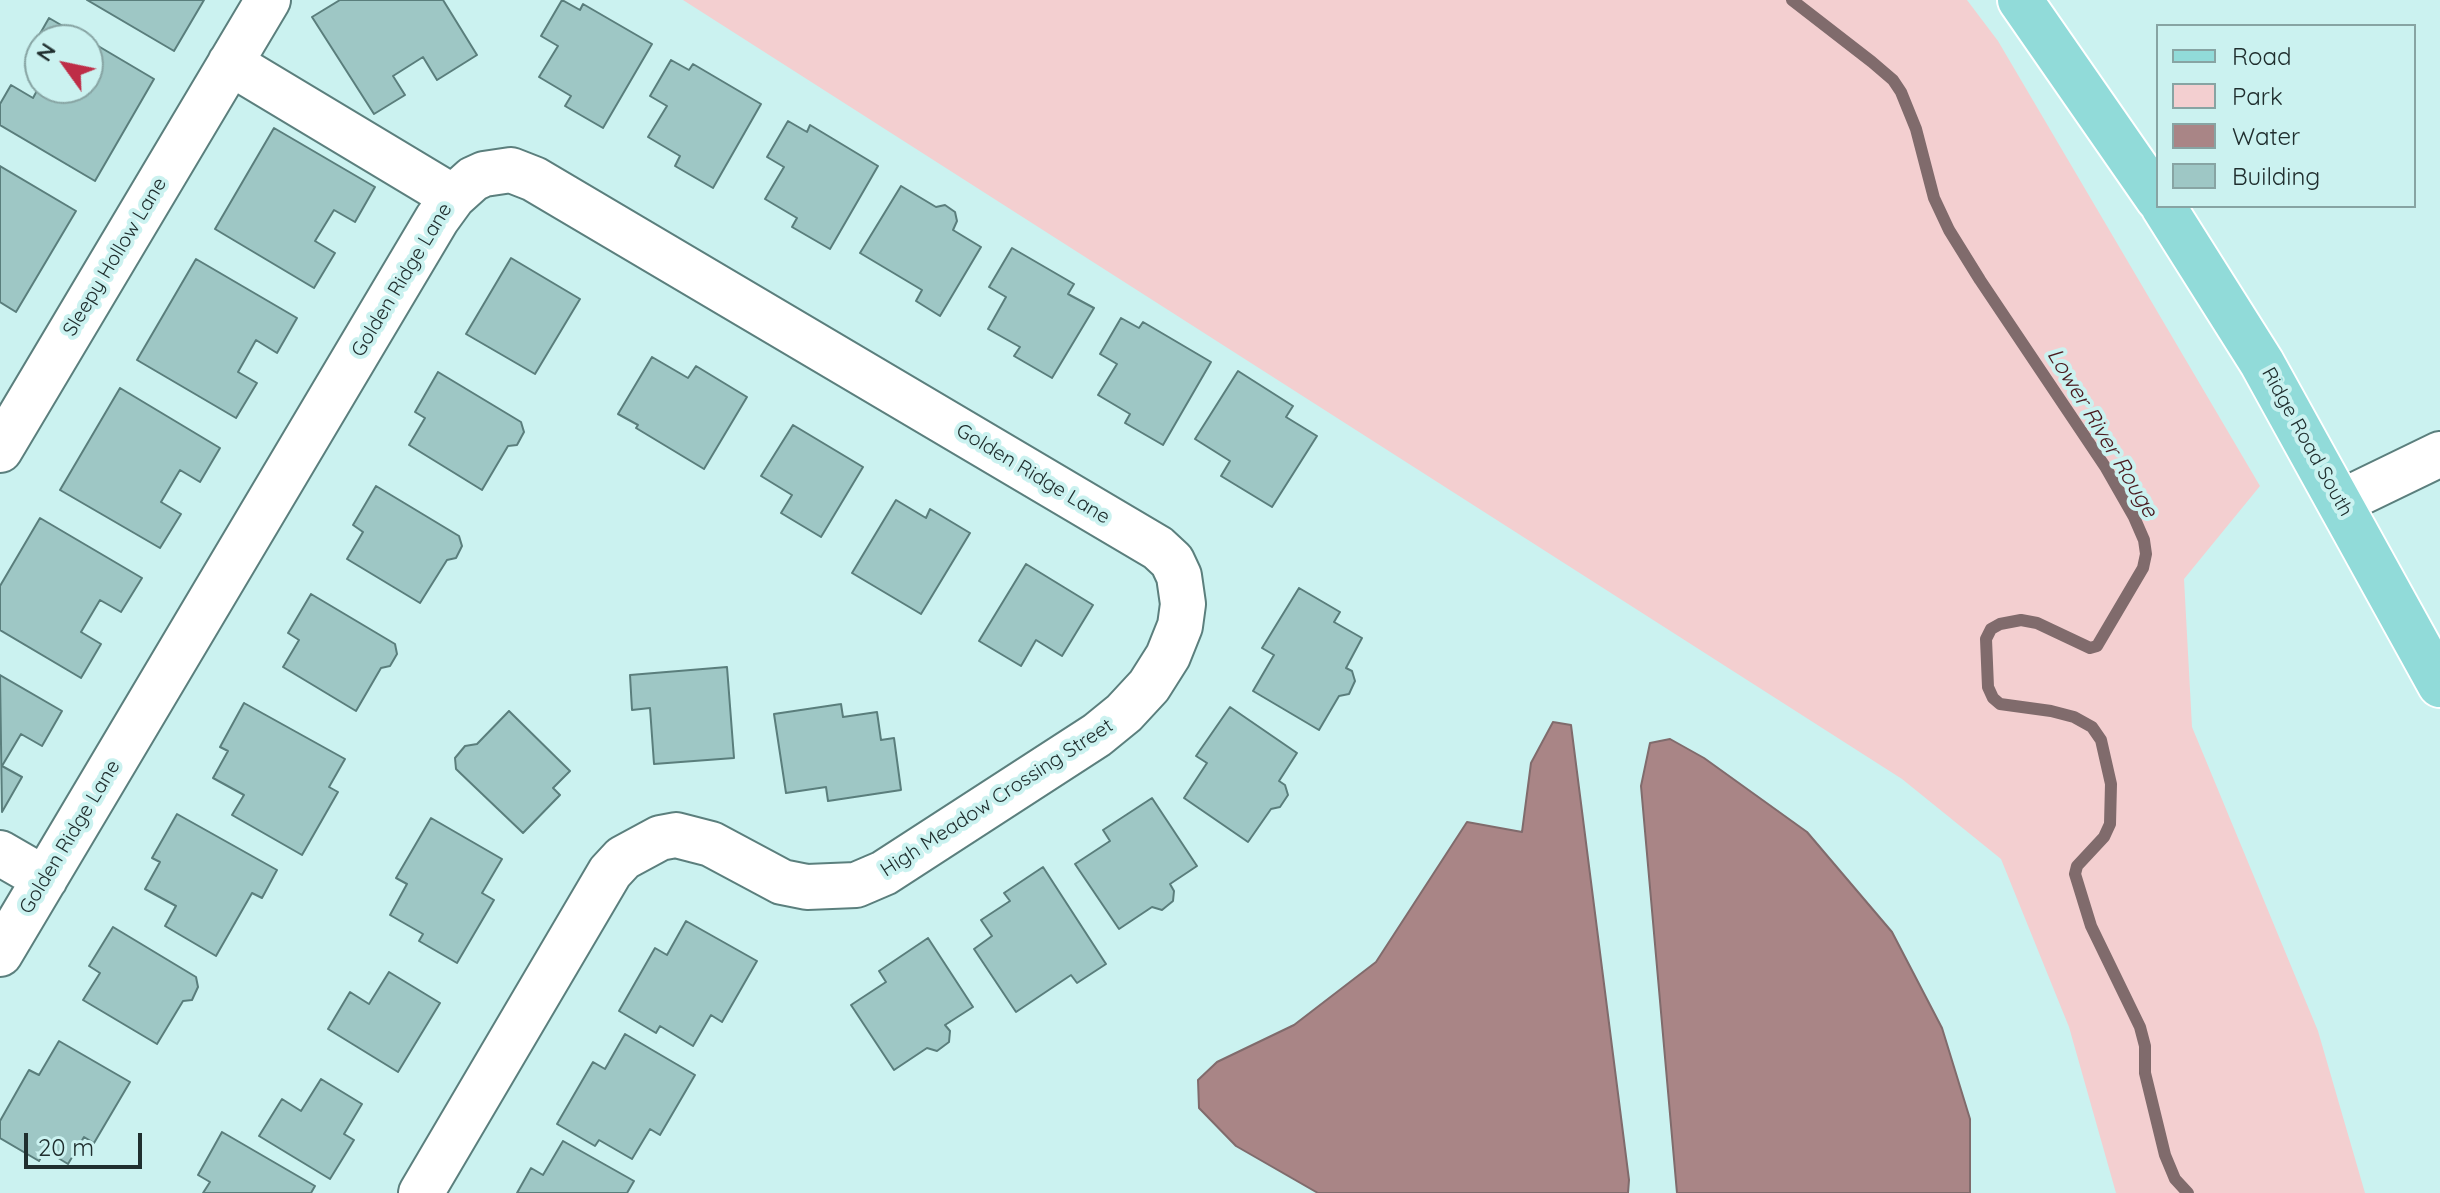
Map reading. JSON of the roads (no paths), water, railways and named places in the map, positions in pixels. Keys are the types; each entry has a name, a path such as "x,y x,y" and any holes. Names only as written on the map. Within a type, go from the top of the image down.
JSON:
{"main road":[{"path":"2020,0 2156,196"},
{"name":"Ridge Road South","path":"2164,208 2262,363 2440,685"}],"street":[{"name":"Sleepy Hollow Lane","path":"0,450 268,0"},
{"path":"230,63 453,197"},
{"name":"Golden Ridge Lane","path":"0,954 437,219 453,197 473,179 484,174 511,170 534,179 1158,548 1172,561 1179,576 1183,604"},
{"path":"2341,502 2440,454"},
{"name":"High Meadow Crossing Street","path":"421,1193 610,872 623,858 660,838 676,835 711,844 782,882 807,887 831,887 869,881 1097,735 1124,713 1149,686 1168,656 1180,626 1183,604"},
{"path":"0,853 45,879"}],"water":[{"path":"1553,722 1571,725 1629,1180 1628,1193 1318,1193 1236,1146 1199,1108 1198,1080 1217,1062 1294,1025 1376,962 1467,822 1522,832 1531,763"},
{"path":"1670,739 1704,758 1807,832 1892,932 1942,1028 1970,1119 1970,1193 1677,1193 1641,786 1650,743"}],"waterway":[{"name":"Lower River Rouge","path":"1792,0 1872,62 1893,80 1901,92 1916,129 1934,198 1949,230 2106,468 2144,540 2146,554 2143,568 2097,646 2090,648 2037,623 2021,620 2000,624 1991,629 1986,639 1988,687 2000,704 2074,717 2092,727 2101,740 2111,784 2110,824 2104,837 2077,866 2075,874 2091,926 2140,1027 2145,1046 2145,1073 2165,1155 2175,1179 2188,1193"}]}
